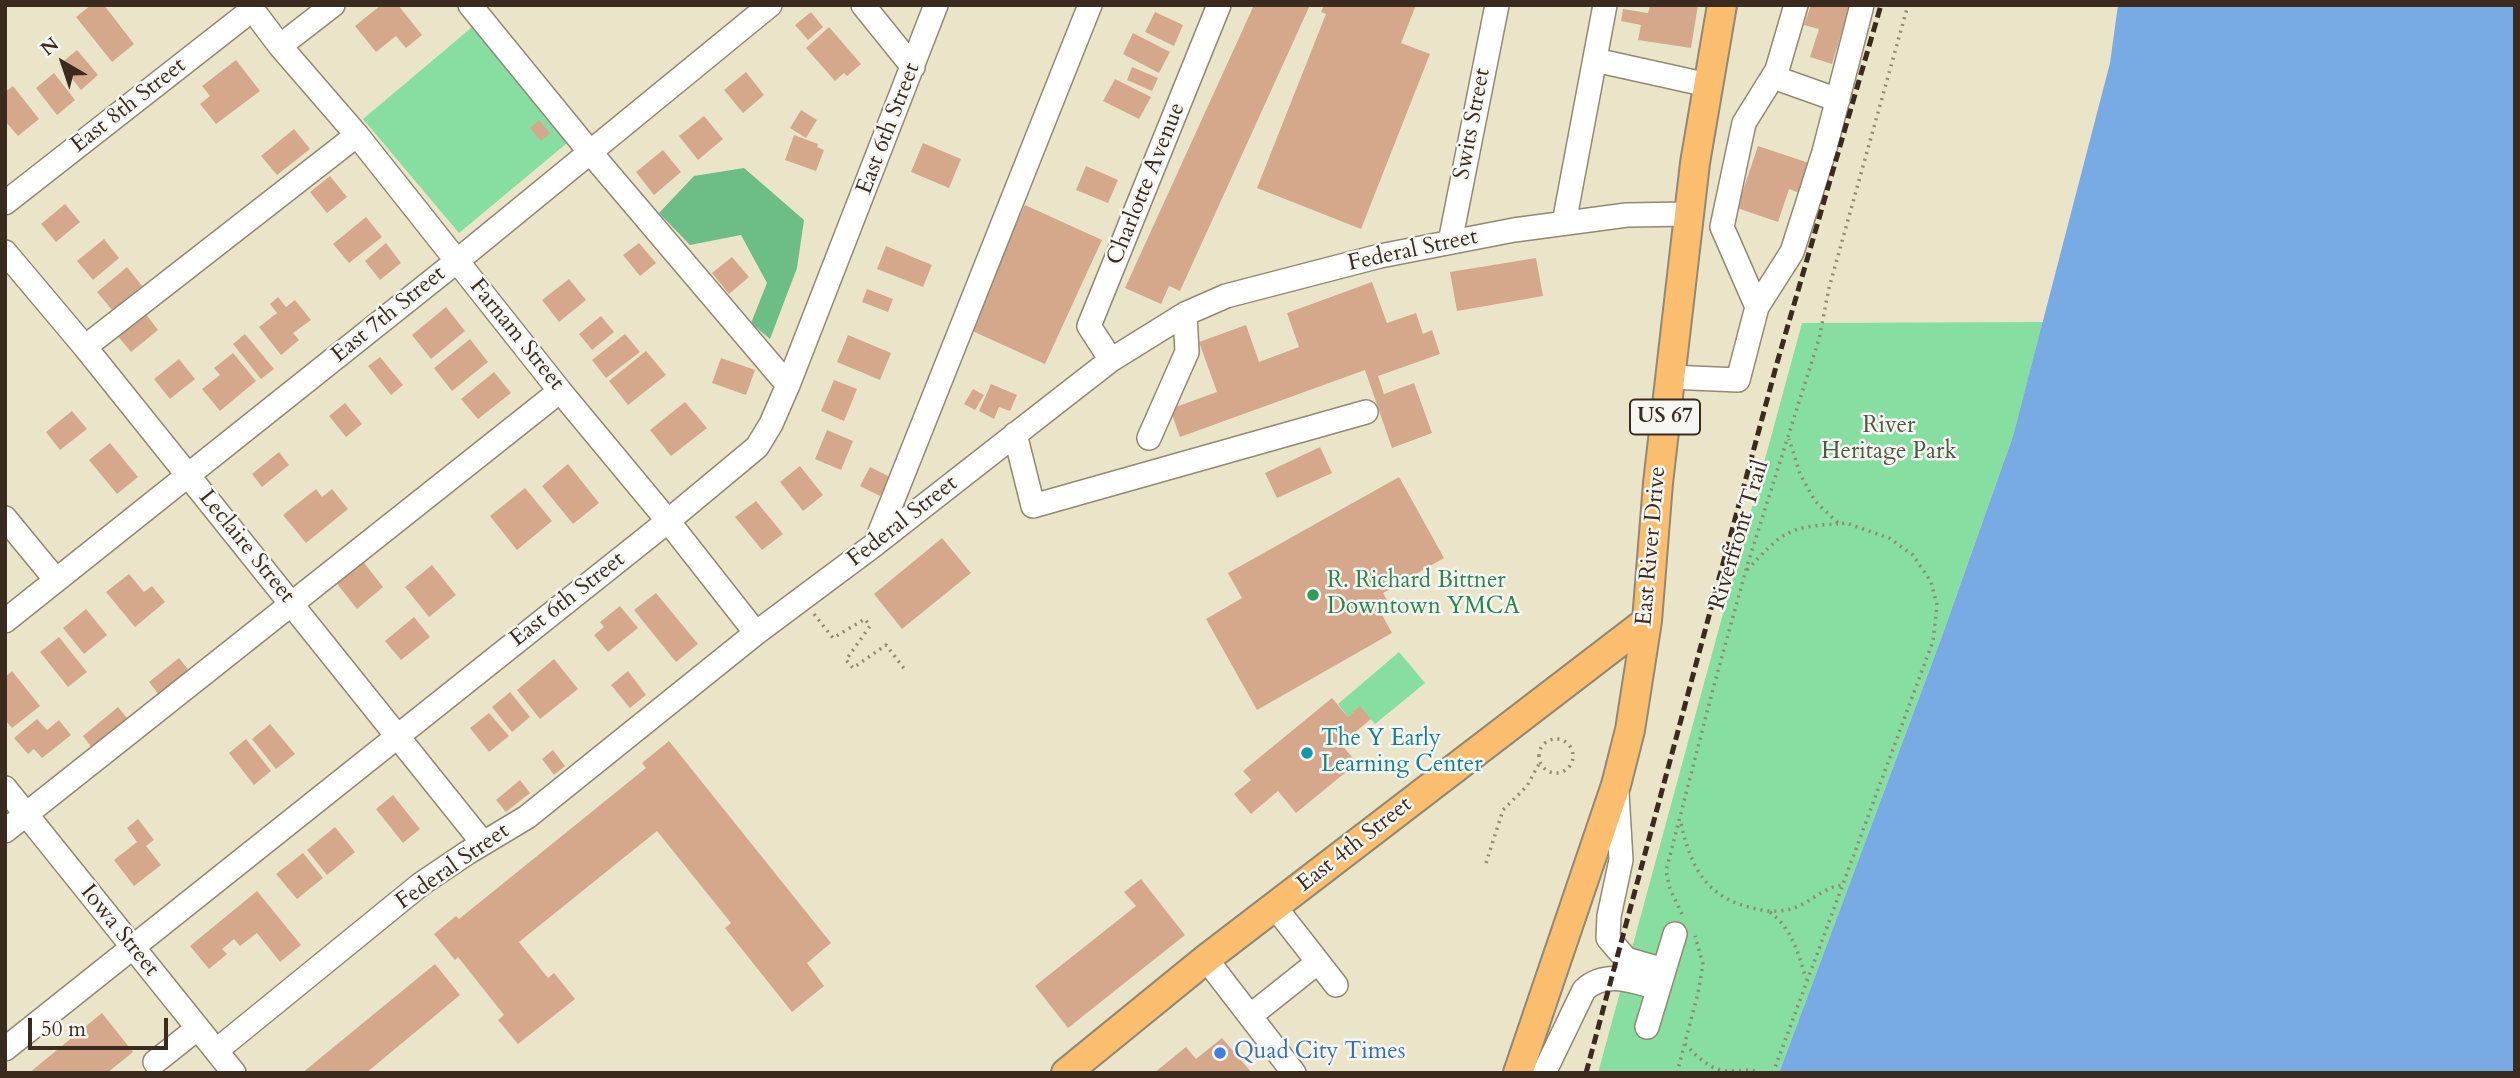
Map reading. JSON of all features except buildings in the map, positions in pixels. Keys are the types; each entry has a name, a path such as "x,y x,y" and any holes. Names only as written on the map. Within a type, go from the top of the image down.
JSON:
{"main road":[{"name":"East River Drive","path":"1518,1073 1616,785 1630,730 1647,621 1669,377 1688,214 1722,5"},
{"name":"East 4th Street","path":"1066,1073 1206,959 1647,621"}],"street":[{"path":"280,46 333,5"},
{"path":"470,5 590,152 788,385"},
{"name":"East 7th Street","path":"5,621 457,261 770,5"},
{"path":"863,5 913,67"},
{"name":"East 6th Street","path":"5,1049 668,521 757,447 771,424 788,385 936,5"},
{"path":"874,545 1090,5"},
{"name":"Charlotte Avenue","path":"1111,360 1090,326 1219,5"},
{"name":"Swits Street","path":"1450,242 1497,5"},
{"path":"1564,223 1605,5"},
{"path":"1757,307 1722,227 1744,123 1777,70 1796,5"},
{"path":"1669,377 1738,380 1757,307 1792,252 1824,152 1862,5"},
{"name":"Farnam Street","path":"251,7 280,46 357,135 756,633"},
{"name":"East 8th Street","path":"5,203 251,7"},
{"path":"1595,60 1708,85"},
{"path":"1773,77 1838,100"},
{"path":"85,347 357,135"},
{"name":"Federal Street","path":"217,1051 421,884 527,817 756,633 874,545 1111,360 1185,314 1226,296 1380,256 1450,242 1514,230 1627,215 1688,214"},
{"name":"Leclaire Street","path":"5,252 85,347 484,843"},
{"path":"1149,438 1187,352 1185,314"},
{"path":"5,831 560,391"},
{"path":"1015,434 1033,506 1366,412"},
{"path":"5,518 56,580"},
{"path":"1616,785 1621,860 1609,916 1608,938 1626,959 1661,979"},
{"name":"Iowa Street","path":"5,788 234,1073"},
{"path":"1275,907 1336,985"},
{"path":"1647,1027 1661,979 1684,927"},
{"path":"1206,959 1294,1073"},
{"path":"1250,1016 1318,962"},
{"path":"1544,1073 1584,990 1594,981 1619,977 1661,979"},
{"path":"155,1062 198,1028"}],"path":[{"name":"Riverfront Trail","path":"1677,1073 1703,964 1697,939 1684,927 1667,872 1713,689 1746,572 1819,339 1829,288 1908,5"},
{"path":"1788,437 1800,474 1815,501 1839,524"},
{"path":"1746,572 1779,537 1807,525 1846,523 1889,538 1913,555 1931,582 1937,605 1933,641 1773,1073"},
{"path":"802,599 833,638 865,619 870,625 846,660 853,668 886,645 906,671"},
{"path":"1486,863 1503,810 1527,786 1540,762 1540,751 1546,743 1550,740 1566,742 1572,750 1571,766 1562,772 1547,770 1540,762"},
{"path":"1680,822 1688,852 1710,887 1727,900 1770,912 1781,920 1791,934 1807,981"},
{"path":"1770,912 1794,909 1833,886 1842,885"},
{"path":"1685,1044 1704,1063 1718,1070 1734,1072 1751,1069 1761,1073"}],"green space":[{"path":"477,23 567,143 459,233 363,119"},
{"path":"744,168 804,220 797,268 770,339 751,323 767,283 741,235 690,245 659,213 694,176"},
{"name":"River Heritage Park","path":"2043,322 2013,436 1941,639 1779,1073 1598,1073 1802,323"},
{"path":"1399,652 1425,683 1375,724 1360,707 1348,717 1338,704"}],"water":[{"path":"2118,5 2515,5 2515,1073 1779,1073 1941,639 2013,436 2110,63"}],"railway":[{"path":"1586,1073 1777,363 1881,5"}],"place":[{"name":"R. Richard Bittner Downtown YMCA","path":"1313,595"},
{"name":"The Y Early Learning Center","path":"1307,753"},
{"name":"Quad City Times","path":"1220,1053"}]}
